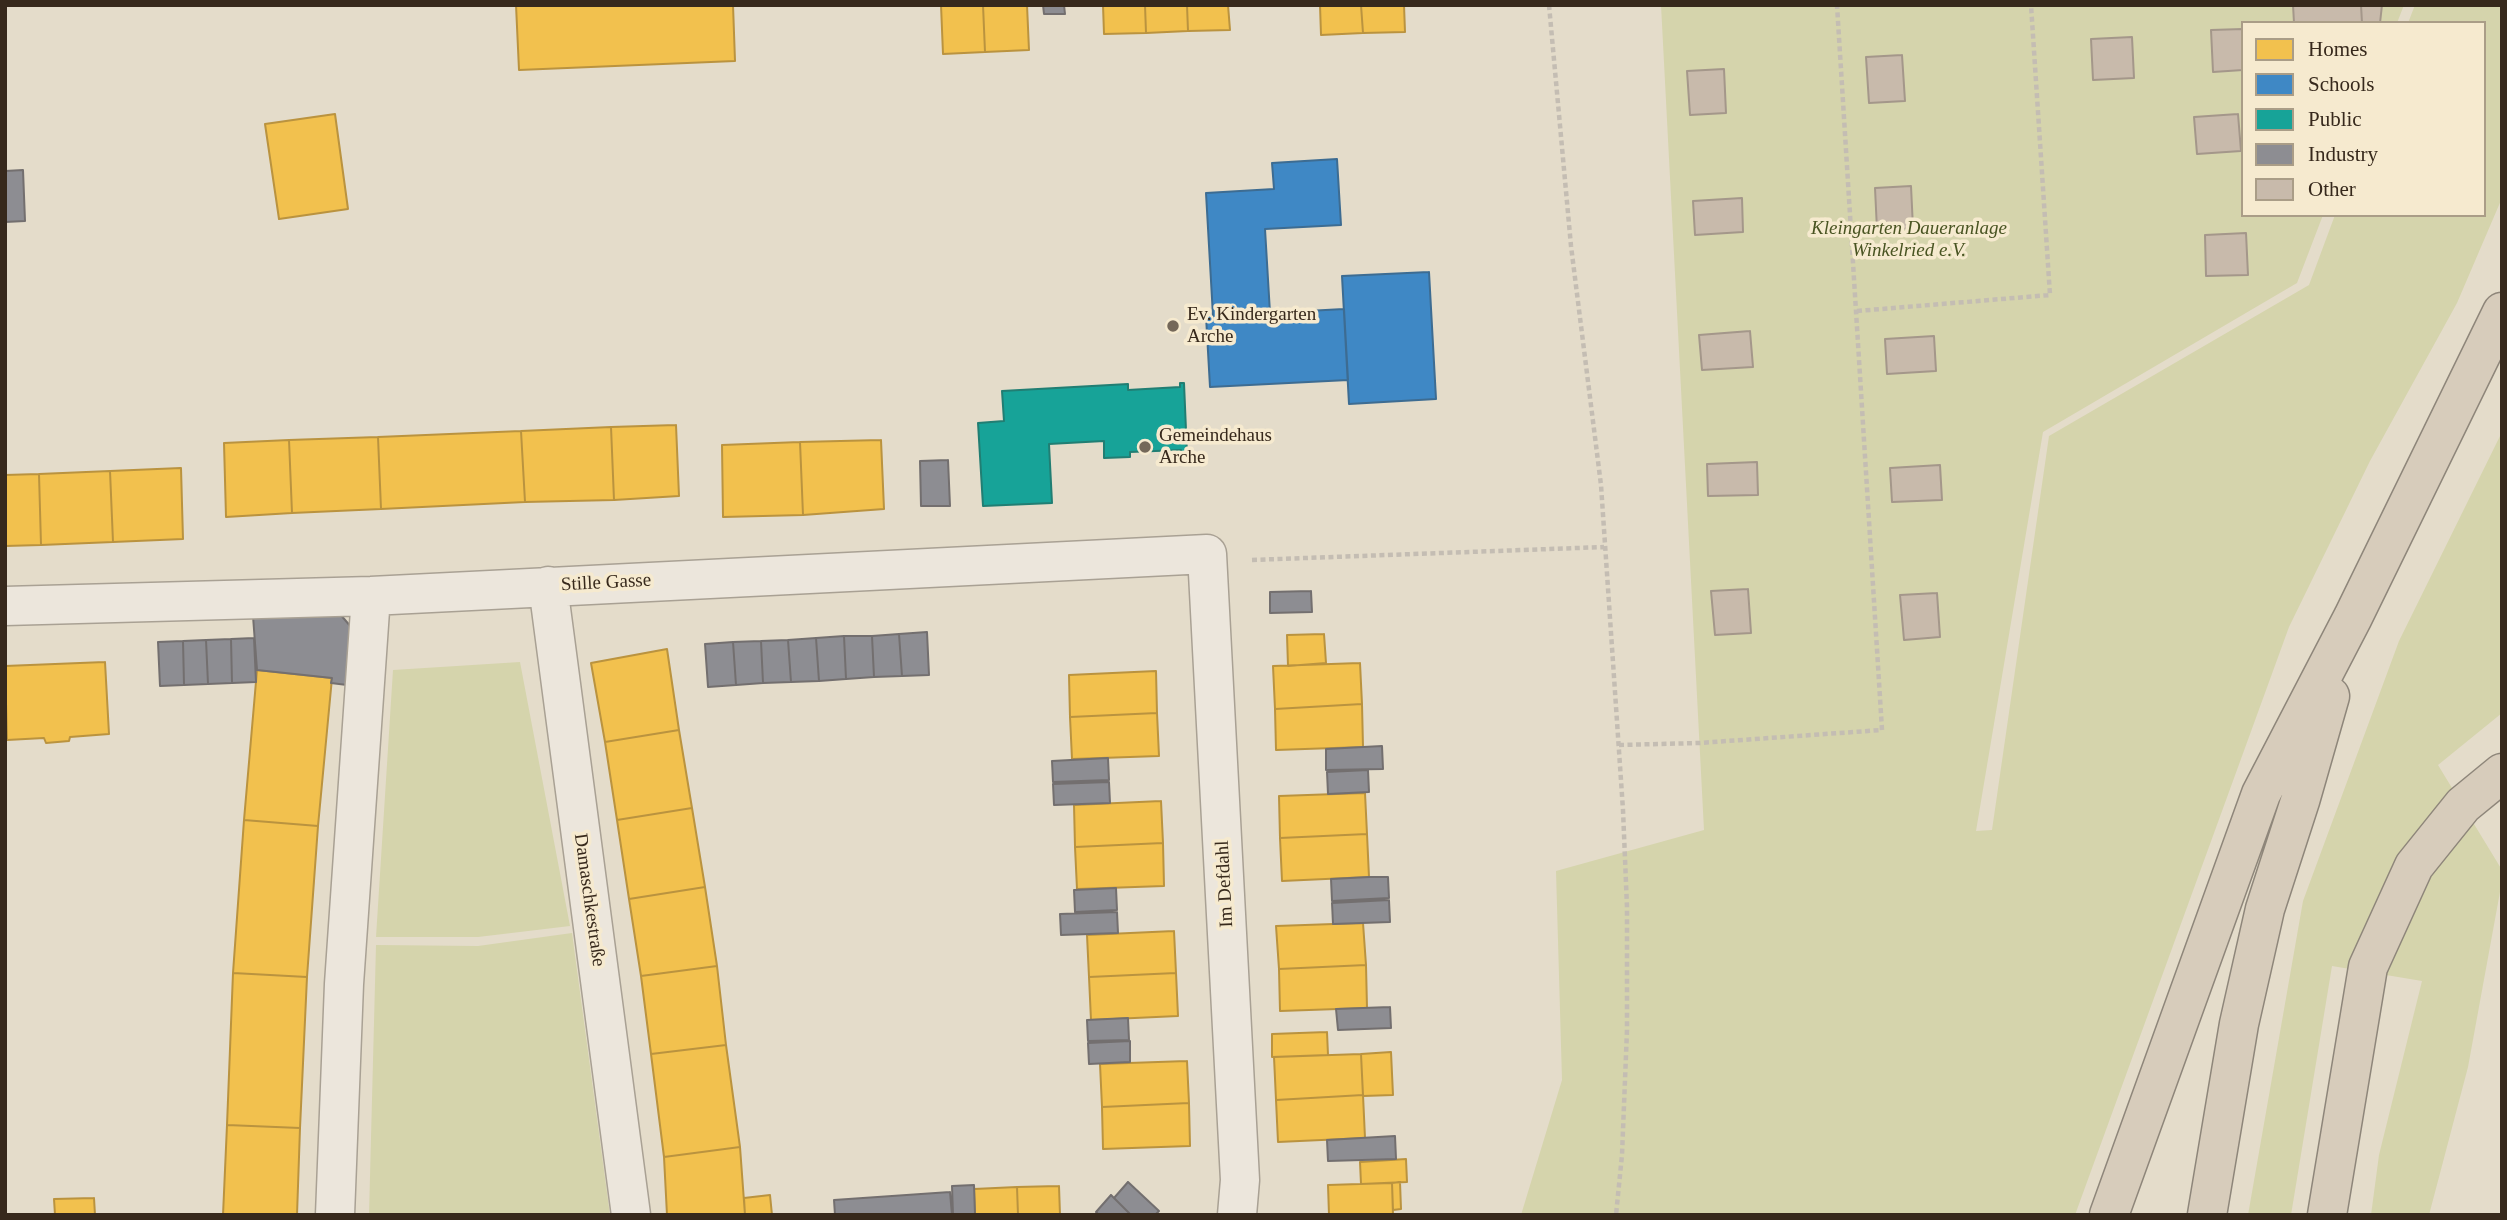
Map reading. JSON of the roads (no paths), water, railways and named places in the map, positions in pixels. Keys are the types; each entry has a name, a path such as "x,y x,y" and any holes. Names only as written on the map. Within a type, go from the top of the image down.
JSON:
{"highway":[{"path":"2109,1215 2260,794 2353,617 2502,312"},
{"path":"2207,1215 2239,1024 2265,909 2300,801 2353,617"},
{"path":"2327,1215 2368,967 2414,866 2463,805 2502,773"}],"street":[{"name":"Stille Gasse","path":"5,606 371,596 1207,554"},
{"name":"Im Defdahl","path":"1207,554 1240,1180 1237,1215"},
{"name":"Damaschkestraße","path":"548,586 631,1215"},
{"path":"335,1215 344,984 371,596"}],"place":[{"name":"Ev. Kindergarten Arche","path":"1173,326"},
{"name":"Gemeindehaus Arche","path":"1145,447"}],"park label":[{"name":"Kleingarten Daueranlage Winkelried e.V.","path":"1909,240"}]}
